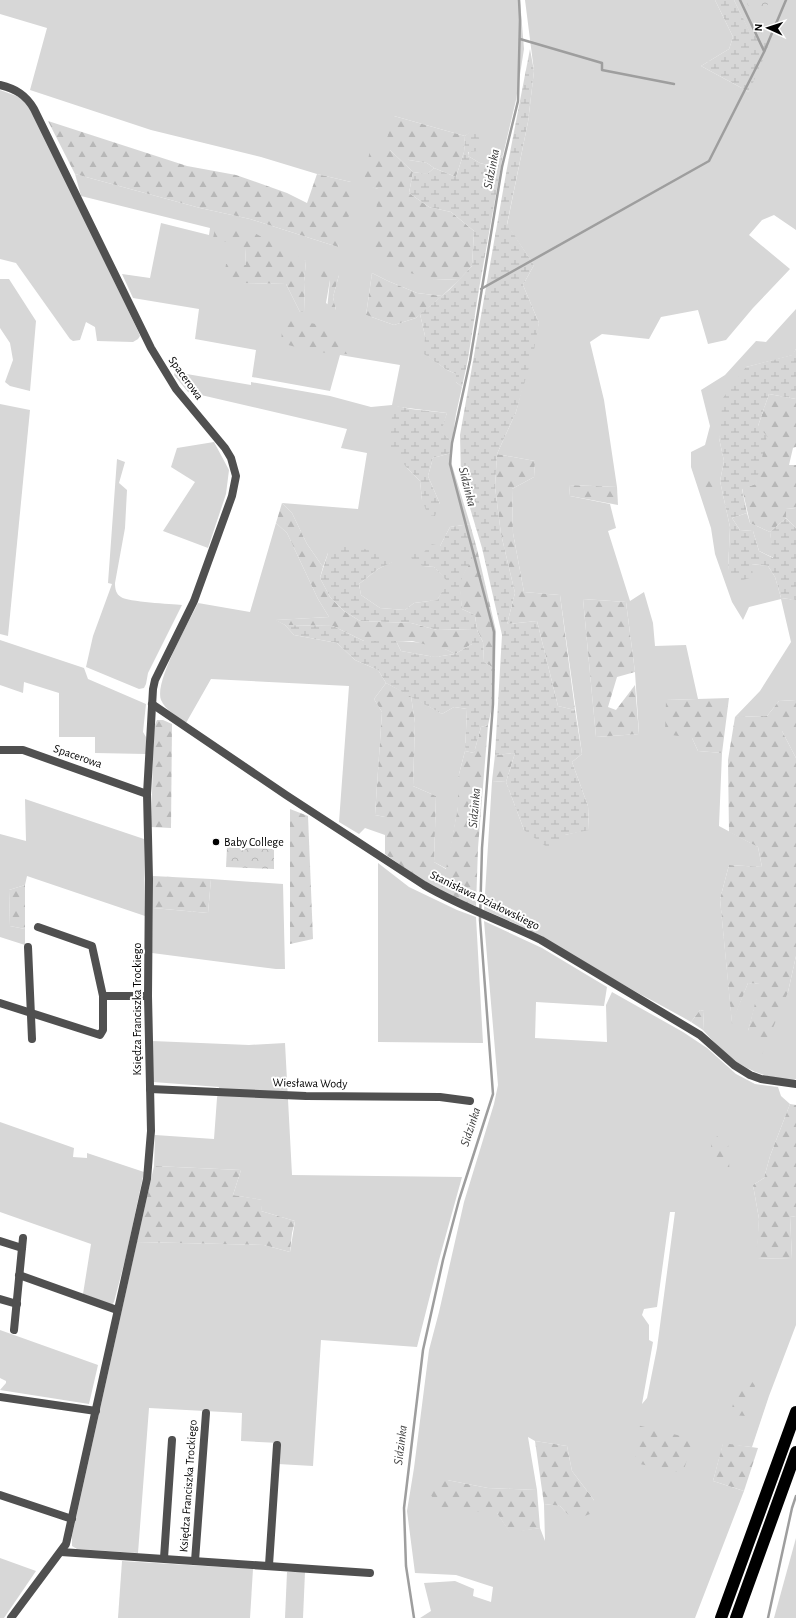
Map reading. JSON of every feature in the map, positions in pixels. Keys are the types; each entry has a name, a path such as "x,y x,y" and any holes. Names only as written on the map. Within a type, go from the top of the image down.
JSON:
{"highway":[{"path":"721,1618 796,1412"},
{"path":"736,1618 796,1452"}],"street":[{"name":"Spacerowa","path":"0,85 12,88 23,95 30,102 151,348 176,389 225,448 235,467 236,476 234,486 211,556 194,601 155,680 152,704"},
{"name":"Księdza Franciszka Trockiego","path":"11,1618 66,1544 149,1167 151,1131 148,996 149,879 147,794 152,704"},
{"name":"Stanisława Działowskiego","path":"152,704 286,796 444,896 541,940 700,1035 734,1065 750,1075 761,1079 796,1084"},
{"name":"Spacerowa","path":"0,750 23,750 147,794"},
{"path":"0,1003 100,1035 103,1030 103,996 92,946 38,927"},
{"path":"28,947 32,1039"},
{"path":"103,996 148,996"},
{"name":"Wiesława Wody","path":"150,1089 284,1095 440,1097 470,1101"},
{"path":"14,1330 23,1238"},
{"path":"0,1241 22,1248"},
{"path":"19,1275 117,1310"},
{"path":"0,1299 16,1304"},
{"path":"0,1397 96,1411"},
{"name":"Księdza Franciszka Trockiego","path":"195,1560 206,1413"},
{"name":"Księdza Franciszka Trockiego","path":"164,1558 172,1440"},
{"path":"269,1565 277,1445"},
{"path":"0,1495 72,1519"},
{"name":"Księdza Franciszka Trockiego","path":"61,1552 370,1573"}],"green space":[{"path":"0,0 520,0 524,49 516,100 503,155 497,161 495,167 480,163 468,156 472,131 465,136 394,116 409,160 427,163 434,168 427,174 413,172 390,150 364,184 378,189 434,280 460,279 442,296 417,293 372,273 366,315 394,325 416,318 420,314 425,336 425,354 447,370 456,374 456,382 462,387 452,441 440,432 447,413 392,406 392,416 407,468 420,481 422,500 440,504 428,476 433,458 451,453 452,465 470,524 450,527 440,546 423,566 434,567 449,582 437,600 414,603 405,610 380,608 361,595 359,584 378,569 392,562 328,553 323,567 307,544 292,513 282,503 358,509 367,453 341,448 347,429 188,392 174,375 175,372 251,385 251,382 330,396 371,407 392,405 400,365 340,355 330,391 252,377 256,350 195,339 199,309 133,298 122,274 150,278 161,223 209,235 210,228 81,196 75,174 200,208 250,219 338,247 351,182 317,174 261,157 151,130 30,90 47,28 0,14","holes":["245,248 306,261 304,282 305,312 300,312 286,284 241,283 246,265","339,275 333,297 336,310 326,303 330,280"]},
{"path":"525,0 715,0 733,37 729,49 701,66 749,92 756,22 750,33 734,0 796,0 796,230 774,215 762,220 749,235 790,269 753,308 726,340 708,344 698,310 661,317 649,339 602,334 590,342 604,400 617,487 569,485 570,496 610,504 616,528 608,531 630,601 644,592 653,623 655,646 686,645 698,699 666,700 692,738 698,751 722,753 719,826 758,847 762,867 729,865 720,899 732,1022 748,983 761,984 748,1031 788,992 796,956 796,1079 787,1080 766,1076 736,1062 703,1030 704,1011 700,1010 691,1022 632,990 538,935 484,910 492,781 506,782 524,830 565,835 589,829 588,806 572,762 582,754 560,595 524,592 513,533 512,489 534,477 535,461 497,454 516,412 539,323 523,285 534,265 507,225 528,122 534,71","holes":["583,599 626,602 635,672 639,734 596,737"]},
{"path":"715,0 734,0 750,32 756,22 768,48 749,92 701,66 729,49 733,37"},
{"path":"746,0 773,0 759,12 749,8"},
{"path":"530,49 534,71 528,122 507,224 534,265 523,285 539,323 534,350 516,412 497,454 495,487 501,534 515,593 507,624 537,621 558,706 575,710 582,754 572,762 588,806 589,830 565,835 548,848 524,830 506,782 515,753 495,755 502,635 482,548 461,478 460,435 507,168"},
{"path":"0,90 22,98 31,109 138,331 140,336 133,342 97,341 95,327 86,322 80,340 73,341 70,339 16,263 0,259"},
{"path":"394,116 465,136 464,152 456,177 434,168 427,163 409,160 387,138"},
{"path":"48,121 187,166 236,175 287,193 307,203 317,174 351,182 352,207 338,247 250,219 200,208 75,174"},
{"path":"472,130 482,141 478,151 468,152 468,156 480,163 494,167 503,155 462,387 456,382 456,374 447,370 424,354 425,336 420,314 449,290 472,266 474,231 451,212 429,207 409,193 413,172 427,174 434,168 456,177 464,152 465,136"},
{"path":"370,150 390,150 413,172 409,193 429,207 451,212 474,231 472,266 460,279 434,280 407,272 373,250 378,189 363,185"},
{"path":"215,229 251,231 306,261 304,282 305,312 300,312 286,284 241,283 224,279 226,264 246,265 245,248 213,238"},
{"path":"319,268 339,275 333,297 336,310 327,309 330,280 317,275"},
{"path":"372,273 417,293 442,296 416,318 394,325 366,315"},
{"path":"0,279 9,279 36,321 30,391 10,386 5,382 13,360 10,343 0,328"},
{"path":"796,309 796,349 793,355 746,367 719,438 724,461 720,481 730,527 728,570 751,564 768,566 775,577 781,598 796,600 796,700 779,701 767,716 735,717 760,691 791,642 781,599 749,607 743,620 732,602 715,554 711,528 691,467 691,452 705,445 710,426 701,390 725,375 756,341 766,342"},
{"path":"283,318 332,327 347,354 314,352 281,343"},
{"path":"796,349 796,399 769,394 758,426 767,436 756,484 742,489 747,513 732,518 740,530 753,531 759,551 773,558 770,532 786,518 796,528 796,600 781,598 775,577 768,566 752,564 753,577 740,581 728,570 730,527 720,481 724,461 719,438 723,398 746,367 792,355"},
{"path":"769,394 796,399 796,447 793,448 789,465 796,465 796,508 786,509 786,518 770,532 750,523 742,488 756,484 758,426"},
{"path":"0,404 30,410 8,636 0,634"},
{"path":"392,405 411,409 447,413 441,432 452,441 451,453 433,458 428,476 440,504 435,516 428,515 422,500 420,481 407,468 389,445"},
{"path":"214,442 229,470 226,494 208,548 163,531 195,482 171,467 177,448"},
{"path":"497,454 535,461 534,477 512,489 513,533 524,592 560,595 575,710 558,706 537,621 507,624 515,593 501,534 495,487"},
{"path":"117,459 125,462 119,483 127,490 125,528 115,583 116,591 125,599 182,605 148,673 144,688 139,689 86,667 93,636 112,584 108,583"},
{"path":"708,478 720,481 715,495 699,491"},
{"path":"569,485 617,487 618,505 570,496"},
{"path":"282,503 292,513 307,544 323,567 320,578 330,597 344,611 360,621 411,623 437,630 472,629 472,644 455,654 447,650 412,641 364,641 333,626 285,625 275,620 329,617 318,599 287,533 276,523"},
{"path":"796,508 796,528 786,518 786,509"},
{"path":"747,513 750,523 770,532 774,558 759,551 753,531 740,530 732,518"},
{"path":"276,523 287,533 318,599 329,617 276,620 285,625 294,635 337,643 355,660 378,670 386,683 374,699 382,712 375,815 385,817 385,835 365,828 359,834 339,822 349,686 211,679 186,723 169,710 161,700 160,691 167,666 198,603 250,612"},
{"path":"470,524 477,549 460,582 462,609 475,615 477,630 483,642 484,662 495,669 493,703 488,725 481,727 474,753 465,751 467,709 454,707 442,714 386,683 378,670 355,660 337,643 294,635 285,625 333,626 364,641 396,641 401,651 435,657 455,654 472,644 472,629 437,630 411,623 360,621 344,611 330,597 320,578 328,553 342,543 375,552 393,562 378,569 359,584 361,595 380,608 405,610 414,603 437,600 448,582 434,567 423,566 413,562 410,554 423,553 432,544 440,546 450,527"},
{"path":"477,549 496,631 495,669 484,662 483,642 477,630 475,615 462,609 459,582"},
{"path":"583,599 626,602 635,672 617,677 608,707 616,710 635,685 639,734 596,737"},
{"path":"0,640 84,668 88,679 146,704 143,732 146,737 146,754 95,753 95,737 59,737 59,693 24,682 23,693 0,685"},
{"path":"396,641 426,644 455,654 435,657 401,651"},
{"path":"386,683 411,696 415,723 413,786 436,796 434,862 446,869 458,807 458,778 465,751 474,753 481,727 488,725 478,848 476,906 460,901 434,889 385,854 385,817 375,815 382,712 374,699"},
{"path":"411,696 442,714 454,707 467,709 465,751 458,778 458,807 447,869 434,862 436,796 413,786 415,723"},
{"path":"729,698 722,753 698,751 692,738 665,734 666,700"},
{"path":"796,700 796,731 782,731 796,758 796,956 788,992 762,1054 748,1031 760,984 748,983 732,1024 720,899 729,865 762,867 758,847 729,832 728,760 735,717 767,716 779,701"},
{"path":"157,720 163,720 172,724 171,828 151,827 154,727"},
{"path":"782,731 796,731 796,758"},
{"path":"515,753 506,782 492,781 495,755"},
{"path":"25,799 144,839 145,916 27,876 25,885 9,890 10,926 25,929 25,945 0,937 0,834 26,841"},
{"path":"290,809 308,816 313,939 290,944"},
{"path":"227,847 274,849 274,869 226,867"},
{"path":"378,863 409,887 457,910 476,917 483,1043 378,1042"},
{"path":"153,876 211,879 208,913 153,908"},
{"path":"211,879 283,884 285,969 152,953 153,908 208,913"},
{"path":"25,885 25,929 10,926 9,890"},
{"path":"484,921 542,948 607,987 604,1006 536,1002 535,1038 607,1042 606,1005 612,992 683,1032 707,1048 736,1074 755,1084 778,1087 781,1096 790,1104 770,1156 764,1178 753,1185 759,1219 757,1258 792,1259 790,1216 796,1217 796,1325 769,1396 752,1447 723,1444 713,1481 744,1491 695,1618 420,1618 431,1611 424,1583 455,1581 474,1589 473,1596 491,1602 493,1587 456,1575 415,1573 407,1511 429,1350 464,1202 494,1104 498,1085","holes":["670,1212 675,1212 657,1348 647,1398 642,1404 653,1342 649,1340 649,1325 642,1315 644,1309 657,1307","528,1437 535,1441 567,1446 572,1471 594,1500 569,1516 560,1506 544,1504 545,1541 540,1528 510,1532 497,1513 447,1480 488,1488 537,1490"]},
{"path":"700,1010 704,1011 703,1030 691,1022"},
{"path":"152,1041 249,1045 285,1043 292,1175 462,1177 417,1347 321,1340 313,1466 278,1464 279,1443 241,1441 242,1413 149,1408 138,1553 77,1549 72,1546 72,1536 137,1242 264,1245 290,1252 295,1221 261,1211 262,1200 233,1195 241,1170 154,1166 155,1135 214,1139 219,1087 153,1082"},
{"path":"790,1104 796,1105 796,1217 790,1216 792,1259 756,1258 759,1219 753,1185 764,1178 770,1156"},
{"path":"0,1122 74,1148 73,1157 87,1158 87,1153 144,1172 126,1256 112,1305 83,1294 91,1244 0,1212"},
{"path":"710,1132 728,1143 730,1180 712,1157"},
{"path":"154,1166 241,1170 233,1195 263,1200 261,1211 295,1221 290,1252 264,1245 137,1242"},
{"path":"0,1330 98,1365 89,1404 0,1390 6,1381 0,1378"},
{"path":"749,1377 755,1386 746,1416 730,1415 740,1379"},
{"path":"637,1425 693,1439 683,1473 635,1463"},
{"path":"535,1441 567,1446 572,1471 594,1500 590,1514 579,1518 569,1516 560,1506 544,1504"},
{"path":"723,1443 758,1448 744,1491 713,1481"},
{"path":"447,1480 488,1488 537,1490 540,1528 510,1533 497,1513 440,1509 427,1489"},
{"path":"796,1538 796,1618 774,1618"},
{"path":"0,1558 36,1571 4,1618 0,1618"},
{"path":"122,1561 253,1569 250,1618 118,1618"},
{"path":"287,1572 305,1572 303,1618 285,1618"}],"waterway":[{"name":"Sidzinka","path":"414,1618 406,1566 404,1508 423,1350 443,1260 459,1200 493,1094 480,920 482,848 493,704 494,632 450,464 452,443 470,361 502,167 518,101 519,0"},
{"path":"740,0 764,51"},
{"path":"481,289 709,161 764,52 786,0"},
{"path":"520,39 602,63 602,70 674,84"},
{"path":"768,1618 792,1508 796,1496"}],"place":[{"name":"Baby College","path":"216,842"}]}
